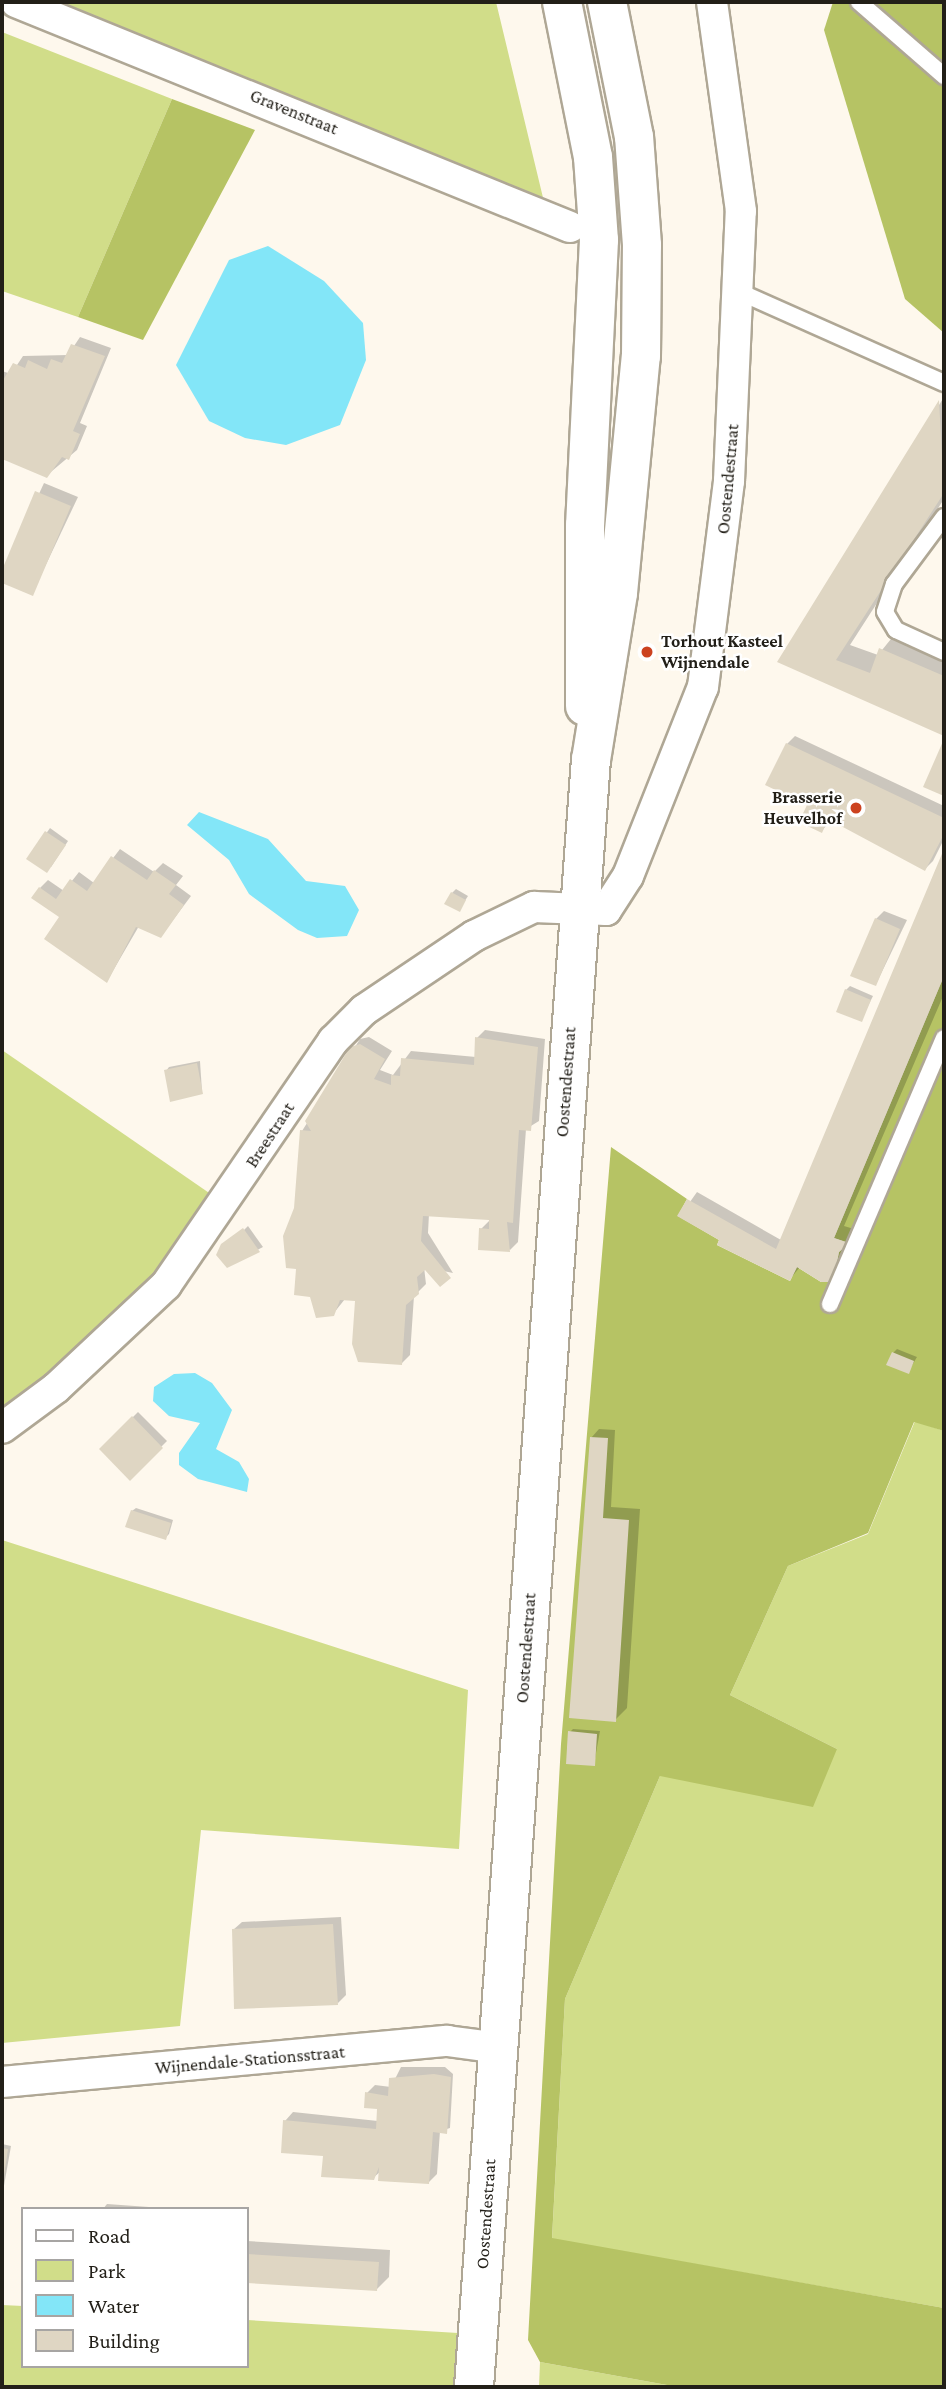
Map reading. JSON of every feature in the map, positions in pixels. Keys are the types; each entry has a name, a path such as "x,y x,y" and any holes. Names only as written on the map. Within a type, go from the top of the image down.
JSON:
{"main road":[{"name":"Oostendestraat","path":"562,2 593,156 599,240 582,682 591,760"},
{"name":"Oostendestraat","path":"474,2387 591,760 616,606 641,356 642,245 634,137 607,2"}],"street":[{"name":"Gravenstraat","path":"16,2 570,227"},
{"name":"Oostendestraat","path":"579,909 606,910 628,876 703,687 729,481 742,293 732,118 712,2"},
{"name":"Breestraat","path":"2,1428 56,1388 166,1285 333,1041 364,1010 474,936 534,906 579,909"},
{"name":"Wijnendale-Stationsstraat","path":"2,2082 447,2041 499,2048"}],"lane":[{"path":"859,2 944,76"},
{"path":"742,293 944,383"},
{"path":"944,517 894,584 885,612 896,630 944,652"},
{"path":"830,1304 944,1038"}],"green space":[{"path":"60,2 496,2 545,206 416,148"},
{"path":"833,2 944,2 944,333 905,299 824,30"},
{"path":"2,32 172,99 78,317 2,291"},
{"path":"172,99 255,130 143,340 78,317"},
{"path":"944,976 944,1431 914,1422 868,1533 788,1566 730,1695 837,1749 813,1807 660,1776 565,1999 552,2238 944,2308 944,2387 678,2387 540,2362 528,2340 561,1744 611,1147 687,1199 678,1216 719,1240 717,1245 790,1281 797,1267 821,1282 833,1282 839,1252 849,1243 834,1238"},
{"path":"2,1050 215,1197 174,1257 108,1326 2,1412"},
{"path":"915,1421 944,1431 944,2308 552,2239 565,1999 660,1776 837,1749 730,1695 788,1566 868,1534"},
{"path":"2,1540 468,1690 459,1849 201,1830 180,2026 2,2043"},
{"path":"2,2305 21,2306 21,2368 248,2368 248,2320 458,2333 454,2387 2,2387"},
{"path":"540,2362 678,2387 539,2387"}],"water":[{"path":"268,246 324,281 363,323 366,360 340,425 286,445 245,438 209,421 176,365 229,260"},
{"path":"199,812 268,839 306,881 345,886 359,910 347,936 317,938 298,930 249,894 229,860 187,825"},
{"path":"195,1373 212,1383 232,1410 216,1449 239,1462 249,1479 247,1492 198,1479 179,1465 179,1453 200,1423 169,1416 153,1401 154,1387 174,1374"}],"building":[{"path":"71,344 105,356 73,431 80,434 69,460 62,457 47,478 2,459 2,382 13,363 25,368 28,360 47,369 51,359 62,363"},
{"path":"939,400 944,493 836,660 870,673 879,648 944,676 944,736 777,662"},
{"path":"35,491 71,506 33,596 2,583 2,570"},
{"path":"944,739 944,796 923,787"},
{"path":"786,743 942,817 944,834 925,871 828,819 822,833 799,822 807,805 765,785"},
{"path":"45,831 66,845 47,873 26,859"},
{"path":"944,849 944,976 834,1238 849,1243 839,1252 833,1282 821,1282 797,1267 790,1281 717,1245 719,1240 677,1216 687,1199 776,1249"},
{"path":"111,856 147,880 154,870 176,885 169,894 184,905 161,938 136,927 107,983 44,939 59,917 31,898 39,887 56,899 70,879 87,891"},
{"path":"451,892 466,900 460,912 444,904"},
{"path":"875,918 900,929 876,986 850,976"},
{"path":"845,989 871,1000 862,1022 836,1012"},
{"path":"475,1037 538,1047 531,1131 519,1130 513,1223 507,1222 510,1252 478,1250 479,1228 489,1229 489,1220 423,1216 421,1241 451,1278 440,1287 425,1270 417,1277 419,1294 406,1305 402,1365 358,1362 352,1344 355,1301 340,1300 334,1316 316,1318 310,1297 294,1295 296,1269 286,1268 283,1236 294,1208 300,1130 311,1131 305,1121 350,1047 360,1044 385,1059 374,1079 391,1085 391,1075 400,1076 401,1058 474,1065"},
{"path":"197,1063 203,1094 170,1102 164,1070"},
{"path":"243,1228 260,1252 227,1268 216,1255 221,1244"},
{"path":"892,1352 914,1361 909,1374 886,1365"},
{"path":"132,1416 163,1448 130,1481 99,1449"},
{"path":"590,1437 608,1438 603,1518 629,1520 616,1722 569,1718"},
{"path":"131,1510 171,1523 166,1540 125,1527"},
{"path":"568,1731 597,1734 595,1766 566,1764"},
{"path":"333,1924 338,2005 234,2009 232,1929"},
{"path":"434,2074 451,2077 447,2134 433,2132 429,2184 378,2181 379,2167 374,2180 321,2177 323,2156 281,2153 283,2120 376,2129 377,2109 364,2108 365,2092 388,2096 389,2078"},
{"path":"2,2148 8,2149 3,2182 2,2182"},
{"path":"248,2254 379,2262 377,2291 248,2283"}],"place":[{"name":"Torhout Kasteel Wijnendale","path":"647,652"},
{"name":"Brasserie Heuvelhof","path":"856,808"}]}
